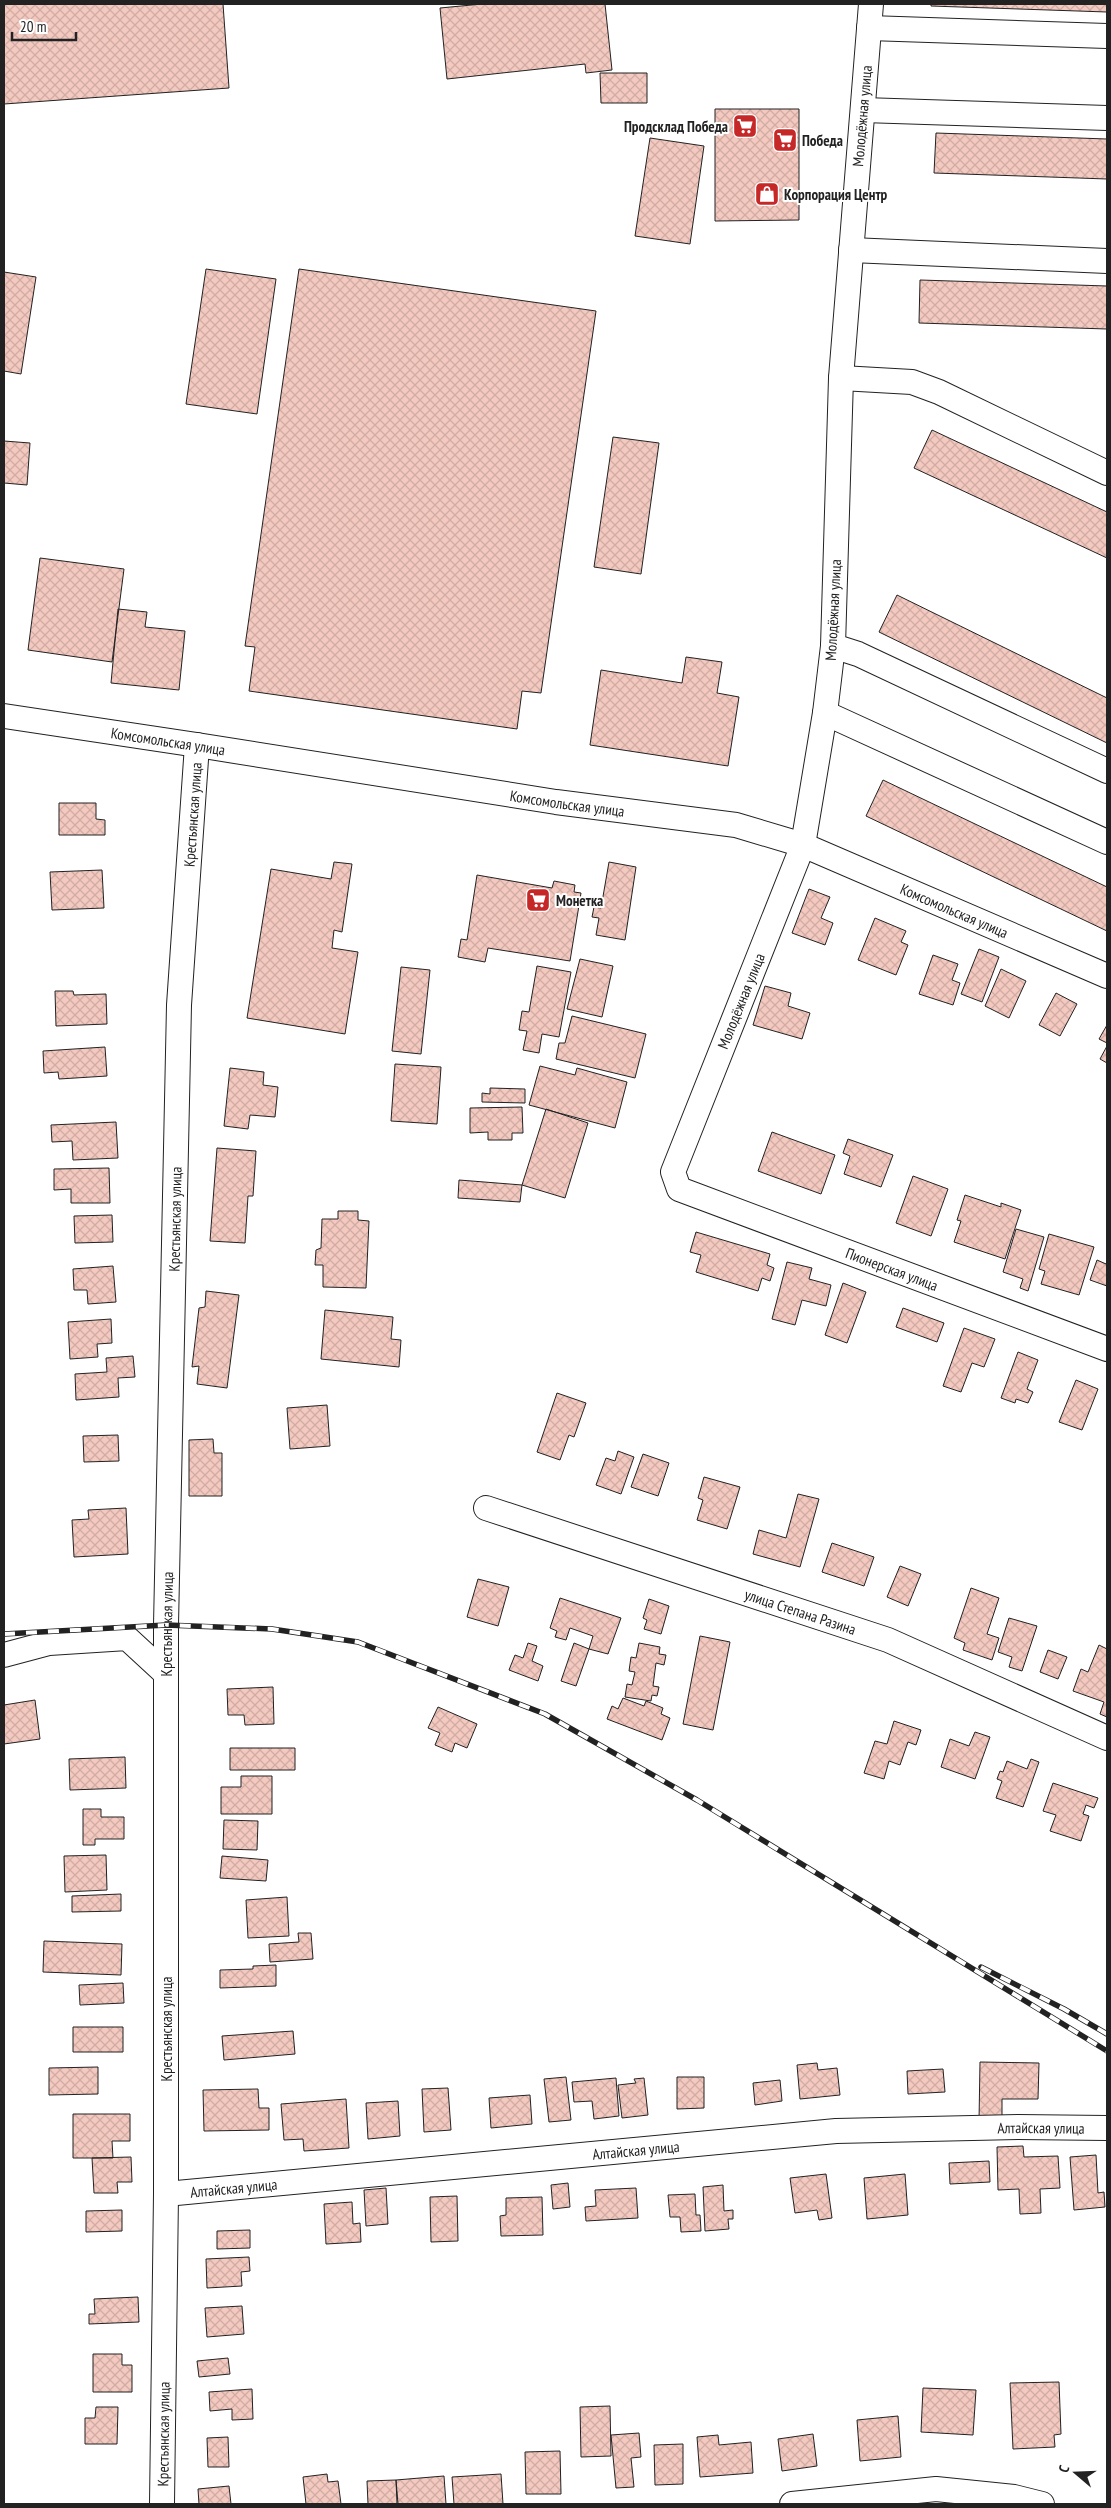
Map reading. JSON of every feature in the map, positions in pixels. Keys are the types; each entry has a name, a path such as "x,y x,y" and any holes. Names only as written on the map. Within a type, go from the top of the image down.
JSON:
{"street":[{"name":"Молодёжная улица","path":"678,1189 673,1172 803,845 825,714 833,646 841,378 871,4"},
{"path":"869,28 1107,36"},
{"path":"863,110 1107,118"},
{"path":"851,250 1107,261"},
{"path":"841,378 912,382 939,392 1107,473"},
{"path":"833,646 858,654 1107,771"},
{"path":"825,714 1107,842"},
{"name":"Комсомольская улица","path":"4,716 556,802 736,825 803,845 1107,976"},
{"name":"Крестьянская улица","path":"162,2504 166,2194 166,1674 179,1005 198,745"},
{"name":"Пионерская улица","path":"678,1189 1107,1350"},
{"name":"улица Степана Разина","path":"486,1508 888,1640 1107,1738"},
{"path":"4,1655 49,1643 127,1638 166,1674"},
{"name":"Алтайская улица","path":"166,2194 836,2131 1018,2127 1107,2128"},
{"path":"792,2504 936,2489 1014,2497 1042,2504"}],"building":[{"path":"4,4 223,4 229,88 4,104"},
{"path":"482,4 605,4 612,70 586,73 585,64 447,79 440,8"},
{"path":"931,4 1107,4 1107,12 931,6"},
{"path":"600,73 647,73 647,103 601,103"},
{"path":"715,109 799,109 799,220 715,221"},
{"path":"936,133 1107,139 1107,179 934,173"},
{"path":"650,138 704,146 690,244 635,236"},
{"path":"206,269 276,279 257,414 186,404"},
{"path":"299,269 596,311 541,693 522,691 517,729 249,691 255,647 245,646"},
{"path":"4,272 36,277 21,374 4,371"},
{"path":"920,280 1107,286 1107,329 919,323"},
{"path":"932,430 1107,512 1107,558 914,468"},
{"path":"613,437 659,443 641,574 594,567"},
{"path":"4,441 30,443 27,485 4,483"},
{"path":"40,558 124,569 112,662 28,650"},
{"path":"897,595 1107,698 1107,743 879,632"},
{"path":"118,609 147,612 145,627 185,631 179,690 111,683"},
{"path":"686,657 722,662 717,693 739,697 728,766 590,745 601,670 682,683"},
{"path":"883,780 1107,887 1107,931 866,816"},
{"path":"59,803 96,803 96,819 105,820 105,835 59,835"},
{"path":"334,862 352,864 342,932 334,930 332,948 358,952 345,1034 247,1018 271,869 331,879"},
{"path":"609,862 636,867 625,940 596,935 599,918 592,917 594,907 601,908"},
{"path":"102,870 104,908 52,910 50,872"},
{"path":"477,875 552,888 554,881 575,885 574,892 581,893 570,961 488,948 485,962 458,957 461,939 467,940"},
{"path":"809,889 830,897 821,918 833,923 825,945 792,933"},
{"path":"875,918 906,931 901,942 908,945 896,975 858,960"},
{"path":"979,949 999,957 982,1002 961,994"},
{"path":"933,955 958,964 952,980 960,983 953,1005 919,994"},
{"path":"580,959 613,966 602,1017 567,1009"},
{"path":"537,966 571,972 559,1037 542,1034 539,1053 523,1050 527,1031 519,1030 522,1011 529,1012"},
{"path":"401,967 430,970 421,1054 392,1051"},
{"path":"1001,969 1026,981 1009,1018 985,1006"},
{"path":"765,986 791,993 788,1006 810,1013 802,1039 753,1025"},
{"path":"55,991 73,991 74,995 106,994 107,1024 56,1026"},
{"path":"1056,993 1077,1004 1060,1036 1039,1025"},
{"path":"572,1016 646,1034 635,1078 556,1059 559,1043 565,1043"},
{"path":"1107,1025 1107,1043 1099,1039"},
{"path":"1107,1046 1107,1063 1100,1059"},
{"path":"105,1047 107,1076 59,1079 58,1072 44,1073 43,1051"},
{"path":"395,1064 441,1067 437,1124 391,1121"},
{"path":"540,1066 575,1075 577,1068 627,1082 615,1128 529,1105"},
{"path":"230,1068 264,1072 263,1085 278,1087 275,1117 250,1115 248,1129 224,1126"},
{"path":"490,1088 525,1089 525,1103 482,1102 482,1093 490,1094"},
{"path":"522,1107 523,1133 512,1133 512,1140 488,1140 488,1132 470,1133 470,1108"},
{"path":"546,1109 588,1123 565,1198 522,1185"},
{"path":"116,1122 118,1158 73,1160 72,1141 52,1142 51,1125"},
{"path":"772,1132 835,1155 821,1194 758,1171"},
{"path":"848,1139 893,1155 881,1187 844,1174 850,1156 843,1153"},
{"path":"217,1148 256,1151 253,1196 248,1196 245,1243 210,1241"},
{"path":"109,1168 110,1203 71,1203 71,1189 54,1190 54,1169"},
{"path":"913,1176 948,1189 931,1236 896,1223"},
{"path":"459,1180 522,1185 520,1202 458,1198"},
{"path":"965,1195 1001,1207 1001,1203 1021,1210 1005,1259 954,1242 961,1221 957,1220"},
{"path":"338,1211 358,1211 358,1220 369,1221 366,1288 323,1287 323,1265 315,1265 316,1250 321,1248 322,1219 338,1219"},
{"path":"112,1215 113,1242 75,1243 74,1216"},
{"path":"1016,1229 1044,1237 1028,1291 1020,1288 1023,1279 1003,1272"},
{"path":"696,1232 770,1254 767,1265 774,1268 770,1281 762,1278 758,1291 696,1272 701,1255 690,1252"},
{"path":"1049,1234 1094,1247 1079,1295 1041,1284 1045,1271 1039,1269"},
{"path":"1097,1260 1106,1264 1107,1261 1107,1286 1090,1280"},
{"path":"787,1262 812,1268 809,1279 831,1285 826,1306 802,1300 795,1325 772,1319"},
{"path":"113,1266 116,1302 88,1304 87,1290 74,1290 73,1269"},
{"path":"843,1283 866,1292 847,1343 825,1335"},
{"path":"206,1291 239,1295 227,1388 197,1384 199,1366 192,1367 199,1308 205,1307"},
{"path":"903,1308 944,1323 937,1342 896,1327"},
{"path":"325,1310 393,1317 391,1339 401,1340 399,1367 321,1359"},
{"path":"111,1319 112,1343 97,1344 98,1357 70,1359 68,1322"},
{"path":"964,1328 995,1339 984,1367 972,1363 961,1392 943,1386"},
{"path":"1018,1352 1038,1360 1027,1389 1033,1392 1028,1403 1016,1399 1015,1403 1001,1398"},
{"path":"133,1356 135,1377 118,1378 119,1397 76,1400 75,1374 107,1372 106,1358"},
{"path":"1076,1380 1098,1389 1082,1430 1059,1422"},
{"path":"557,1393 586,1403 574,1437 569,1435 560,1460 537,1452"},
{"path":"327,1405 330,1446 290,1449 287,1408"},
{"path":"118,1435 119,1461 84,1462 83,1436"},
{"path":"213,1439 214,1453 222,1453 222,1496 189,1496 189,1440"},
{"path":"618,1451 634,1457 621,1494 596,1485 606,1458 615,1461"},
{"path":"643,1454 669,1463 658,1496 631,1487"},
{"path":"704,1477 740,1487 727,1529 697,1520 703,1500 698,1498"},
{"path":"798,1494 819,1499 800,1567 753,1554 759,1530 786,1538"},
{"path":"126,1508 128,1554 74,1557 72,1520 89,1519 88,1510"},
{"path":"832,1543 874,1557 864,1586 822,1572"},
{"path":"900,1566 921,1574 908,1606 887,1597"},
{"path":"478,1579 509,1587 498,1626 467,1617"},
{"path":"971,1588 999,1598 987,1634 999,1638 992,1660 963,1650 965,1643 954,1638"},
{"path":"560,1598 621,1618 608,1654 589,1649 593,1636 570,1628 566,1640 555,1637 557,1631 550,1628"},
{"path":"649,1599 669,1606 661,1634 644,1629 647,1620 643,1618"},
{"path":"1009,1618 1037,1626 1022,1671 1009,1667 1012,1657 998,1652"},
{"path":"700,1636 730,1642 713,1730 683,1724"},
{"path":"528,1643 537,1646 532,1661 543,1666 538,1681 509,1670 515,1655 523,1658"},
{"path":"574,1643 589,1649 576,1686 561,1681"},
{"path":"639,1643 660,1647 659,1654 666,1655 664,1665 656,1663 653,1686 659,1687 657,1696 652,1695 651,1701 625,1697 627,1684 632,1685 635,1672 629,1671 631,1657 636,1658"},
{"path":"1099,1645 1107,1649 1107,1717 1100,1714 1104,1702 1073,1691 1081,1669 1088,1672"},
{"path":"1048,1650 1067,1657 1058,1679 1040,1672"},
{"path":"273,1687 274,1724 245,1725 244,1715 228,1715 227,1689"},
{"path":"623,1698 644,1706 646,1701 663,1708 661,1714 670,1718 662,1740 607,1719 612,1706 618,1709"},
{"path":"35,1700 40,1739 4,1744 4,1705"},
{"path":"438,1707 477,1724 467,1748 455,1743 452,1752 435,1745 440,1733 428,1728"},
{"path":"894,1721 921,1730 916,1745 908,1742 900,1765 889,1761 884,1779 864,1773 875,1741 887,1744"},
{"path":"975,1732 990,1737 975,1779 941,1767 950,1739 969,1746"},
{"path":"230,1748 295,1748 295,1770 230,1770"},
{"path":"125,1757 126,1788 70,1790 69,1759"},
{"path":"1031,1759 1039,1762 1023,1807 996,1798 1002,1781 997,1779 1000,1771 1003,1772 1007,1761 1027,1769"},
{"path":"241,1776 272,1776 272,1814 221,1814 221,1787 241,1787"},
{"path":"1053,1783 1098,1798 1094,1808 1086,1805 1083,1814 1089,1816 1081,1841 1050,1831 1056,1815 1043,1811"},
{"path":"83,1809 101,1809 101,1817 124,1817 124,1839 95,1839 95,1845 83,1845"},
{"path":"224,1820 258,1821 257,1850 223,1849"},
{"path":"106,1855 107,1890 65,1892 64,1856"},
{"path":"222,1856 268,1860 266,1881 220,1878"},
{"path":"121,1894 121,1911 72,1912 72,1896"},
{"path":"287,1897 289,1936 248,1938 246,1900"},
{"path":"298,1933 311,1933 313,1959 270,1962 269,1944 299,1942"},
{"path":"44,1941 122,1944 121,1975 43,1972"},
{"path":"276,1965 276,1986 220,1988 220,1970 253,1969 253,1966"},
{"path":"123,1983 124,2003 80,2005 79,1985"},
{"path":"73,2027 123,2027 123,2052 73,2052"},
{"path":"293,2031 295,2054 224,2060 222,2036"},
{"path":"980,2062 1039,2063 1038,2099 1002,2099 1002,2121 979,2121"},
{"path":"817,2063 818,2070 837,2068 840,2095 800,2099 797,2065"},
{"path":"98,2067 98,2094 49,2095 49,2068"},
{"path":"943,2069 945,2092 908,2094 907,2071"},
{"path":"566,2077 571,2120 549,2122 544,2079"},
{"path":"677,2077 704,2077 704,2108 677,2109"},
{"path":"616,2078 619,2116 594,2119 592,2101 574,2102 572,2082"},
{"path":"644,2078 648,2115 622,2118 618,2085 636,2083 634,2079"},
{"path":"780,2080 782,2101 755,2105 753,2083"},
{"path":"448,2088 451,2130 424,2132 422,2089"},
{"path":"258,2089 259,2108 269,2108 269,2130 204,2131 203,2090"},
{"path":"530,2095 532,2124 491,2128 489,2098"},
{"path":"346,2099 349,2148 304,2151 303,2139 284,2140 281,2104"},
{"path":"398,2101 400,2136 368,2139 366,2103"},
{"path":"73,2114 130,2114 130,2141 112,2141 113,2158 73,2158"},
{"path":"1023,2146 1024,2157 1058,2156 1060,2188 1040,2189 1041,2213 1020,2214 1019,2189 998,2190 997,2147"},
{"path":"1096,2155 1098,2193 1104,2192 1105,2207 1074,2210 1070,2157"},
{"path":"131,2157 132,2182 117,2182 118,2193 94,2193 92,2158"},
{"path":"989,2161 990,2182 950,2184 949,2163"},
{"path":"826,2174 832,2218 819,2220 817,2210 795,2213 790,2178"},
{"path":"905,2174 908,2215 867,2219 864,2178"},
{"path":"568,2183 570,2207 553,2209 551,2185"},
{"path":"723,2185 724,2211 733,2210 733,2219 728,2219 729,2229 705,2231 703,2187"},
{"path":"386,2188 388,2224 366,2226 364,2190"},
{"path":"636,2188 638,2218 586,2221 585,2207 596,2206 595,2190"},
{"path":"695,2194 696,2215 700,2215 701,2231 681,2232 680,2217 670,2217 668,2195"},
{"path":"457,2196 458,2241 431,2242 430,2197"},
{"path":"542,2197 543,2235 501,2236 500,2216 506,2215 506,2198"},
{"path":"352,2202 353,2224 360,2223 361,2242 326,2244 324,2204"},
{"path":"122,2210 122,2231 86,2232 86,2211"},
{"path":"250,2230 250,2248 217,2249 217,2231"},
{"path":"249,2257 250,2271 241,2272 242,2286 207,2288 206,2259"},
{"path":"138,2297 139,2322 89,2324 89,2314 95,2314 94,2299"},
{"path":"242,2306 244,2334 207,2337 205,2308"},
{"path":"93,2354 122,2354 122,2365 132,2365 132,2392 93,2392"},
{"path":"228,2358 230,2374 199,2377 197,2361"},
{"path":"1059,2382 1061,2434 1054,2435 1055,2447 1013,2449 1010,2383"},
{"path":"923,2388 976,2390 973,2435 921,2432"},
{"path":"252,2389 253,2419 232,2420 232,2409 210,2411 209,2392"},
{"path":"610,2406 611,2456 581,2457 580,2407"},
{"path":"96,2407 118,2407 117,2444 85,2444 85,2418 95,2418"},
{"path":"898,2416 901,2457 860,2461 857,2420"},
{"path":"639,2433 641,2457 631,2458 634,2487 616,2488 611,2435"},
{"path":"813,2434 817,2466 782,2471 778,2439"},
{"path":"718,2435 719,2445 751,2442 753,2473 700,2477 697,2437"},
{"path":"228,2437 229,2467 208,2467 207,2438"},
{"path":"683,2444 683,2484 655,2485 654,2445"},
{"path":"560,2451 561,2494 526,2494 525,2452"},
{"path":"327,2474 328,2482 338,2481 341,2504 306,2504 303,2477"},
{"path":"501,2474 503,2504 454,2504 452,2477"},
{"path":"444,2476 446,2504 398,2504 396,2480"},
{"path":"396,2480 397,2504 368,2504 367,2481"},
{"path":"229,2486 231,2504 199,2504 198,2489"}],"railway":[{"path":"4,1634 166,1625 272,1629 358,1642 545,1714 697,1800 1107,2051"},
{"path":"981,1967 1064,2009 1107,2034"}],"place":[{"name":"Продсклад Победа","path":"745,126"},
{"name":"Победа","path":"785,140"},
{"name":"Корпорация Центр","path":"767,194"},
{"name":"Монетка","path":"538,900"}]}
